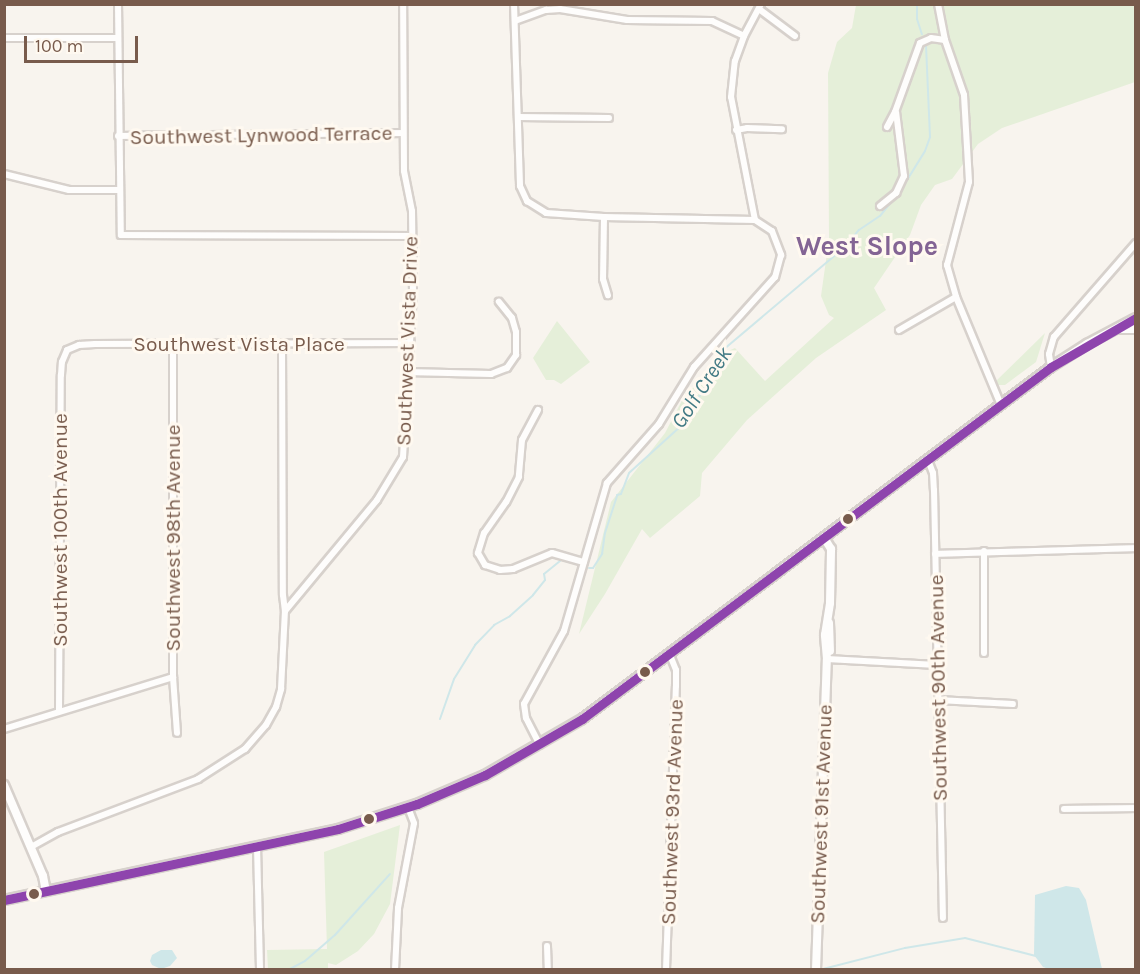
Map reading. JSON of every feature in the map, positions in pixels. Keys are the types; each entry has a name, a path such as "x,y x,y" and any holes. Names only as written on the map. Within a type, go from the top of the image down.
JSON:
{"main road":[{"path":"4,900 358,824 408,807 481,777 582,719 1051,368 1113,329 1136,318"},
{"path":"1113,329 1136,329"},
{"name":"Southwest 91st Avenue","path":"816,969 827,659 825,635 829,622 831,549 824,538"},
{"path":"4,785 31,848 46,891"}],"street":[{"path":"118,4 121,236 411,236"},
{"name":"Southwest Vista Drive","path":"285,611 377,500 403,458 407,372 411,343 411,236 410,195 404,171 403,4"},
{"path":"514,4 520,186 527,201 546,213 604,217 755,220 772,231 778,243 781,260 779,271 694,367 659,424 607,483 564,631 524,704 526,718 540,745"},
{"path":"938,4 945,40 964,95 967,111 969,182 947,265 956,297 1001,405"},
{"path":"755,220 736,130 731,97 732,74 744,36 760,7 795,36"},
{"path":"514,21 546,10 560,9 627,20 712,21 744,36"},
{"path":"4,38 117,38"},
{"path":"887,127 896,112 920,43 931,38 945,40"},
{"path":"880,206 896,193 904,176 896,112"},
{"path":"518,117 609,118"},
{"path":"736,130 783,129"},
{"name":"Southwest Lynwood Terrace","path":"118,136 403,133"},
{"path":"4,174 69,190 119,190"},
{"path":"604,217 603,279 608,295"},
{"path":"1051,368 1049,354 1054,337 1136,243"},
{"path":"899,330 956,297"},
{"path":"407,372 491,374 507,368 516,355 516,332 512,318 499,302"},
{"name":"Southwest Vista Place","path":"68,350 79,345 95,344 411,343"},
{"name":"Southwest 98th Avenue","path":"173,344 173,677 177,733"},
{"path":"31,848 58,832 198,779 245,748 266,725 276,707 281,689 285,611 283,595 282,344"},
{"name":"Southwest 100th Avenue","path":"59,711 61,368 68,350"},
{"path":"538,410 522,440 519,477 506,502 484,533 478,553 486,565 500,570 513,569 552,553 584,562"},
{"name":"Southwest 90th Avenue","path":"928,460 933,473 943,918"},
{"path":"935,554 1136,548"},
{"path":"984,551 984,653"},
{"name":"Southwest 93rd Avenue","path":"666,969 676,686 676,670 670,655"},
{"path":"827,659 937,665"},
{"path":"4,729 173,677"},
{"path":"938,700 1013,704"},
{"path":"395,969 398,908 414,823 408,807"},
{"path":"1064,809 1136,808"},
{"path":"257,846 260,969"},
{"path":"548,946 548,969"}],"green space":[{"path":"856,5 1135,5 1135,82 1002,128 978,144 952,179 935,185 921,205 910,235 874,288 886,310 816,358 747,420 702,473 700,496 650,538 642,529 579,634 611,502 665,433 688,389 693,388 703,377 709,375 726,352 735,348 765,381 834,318 829,315 821,296 829,239 828,73 837,42 852,28"},
{"path":"557,321 590,362 561,384 554,380 546,380 533,358"},
{"path":"1045,333 1036,362 1005,385 998,385 995,382"},
{"path":"400,825 390,904 374,934 358,951 336,965 328,963 328,969 268,969 267,950 327,949 324,852"}],"water":[{"path":"1066,886 1079,888 1086,900 1102,969 1049,969 1043,967 1034,955 1035,895"},
{"path":"161,950 172,950 177,958 170,966 161,969 152,965 150,961 152,955"}],"waterway":[{"name":"Golf Creek","path":"917,4 917,19 922,34"},
{"name":"Golf Creek","path":"899,193 925,151 930,137 926,46"},
{"name":"Golf Creek","path":"589,568 593,568 602,554 605,533 617,495 621,494 629,473 681,426 721,361 723,350 845,247 859,230 880,216 893,200"},
{"name":"Golf Creek","path":"440,719 454,679 475,645 494,625 510,616 533,595 545,580 544,574 560,561"},
{"name":"Golf Creek","path":"288,970 305,961 335,935 390,874"},
{"path":"823,969 905,948 965,938 1036,956"}],"transit line":[{"path":"4,900 338,829 417,804 485,775 582,719 1051,367 1136,318"}],"district":[{"name":"West Slope","path":"867,247"}]}
